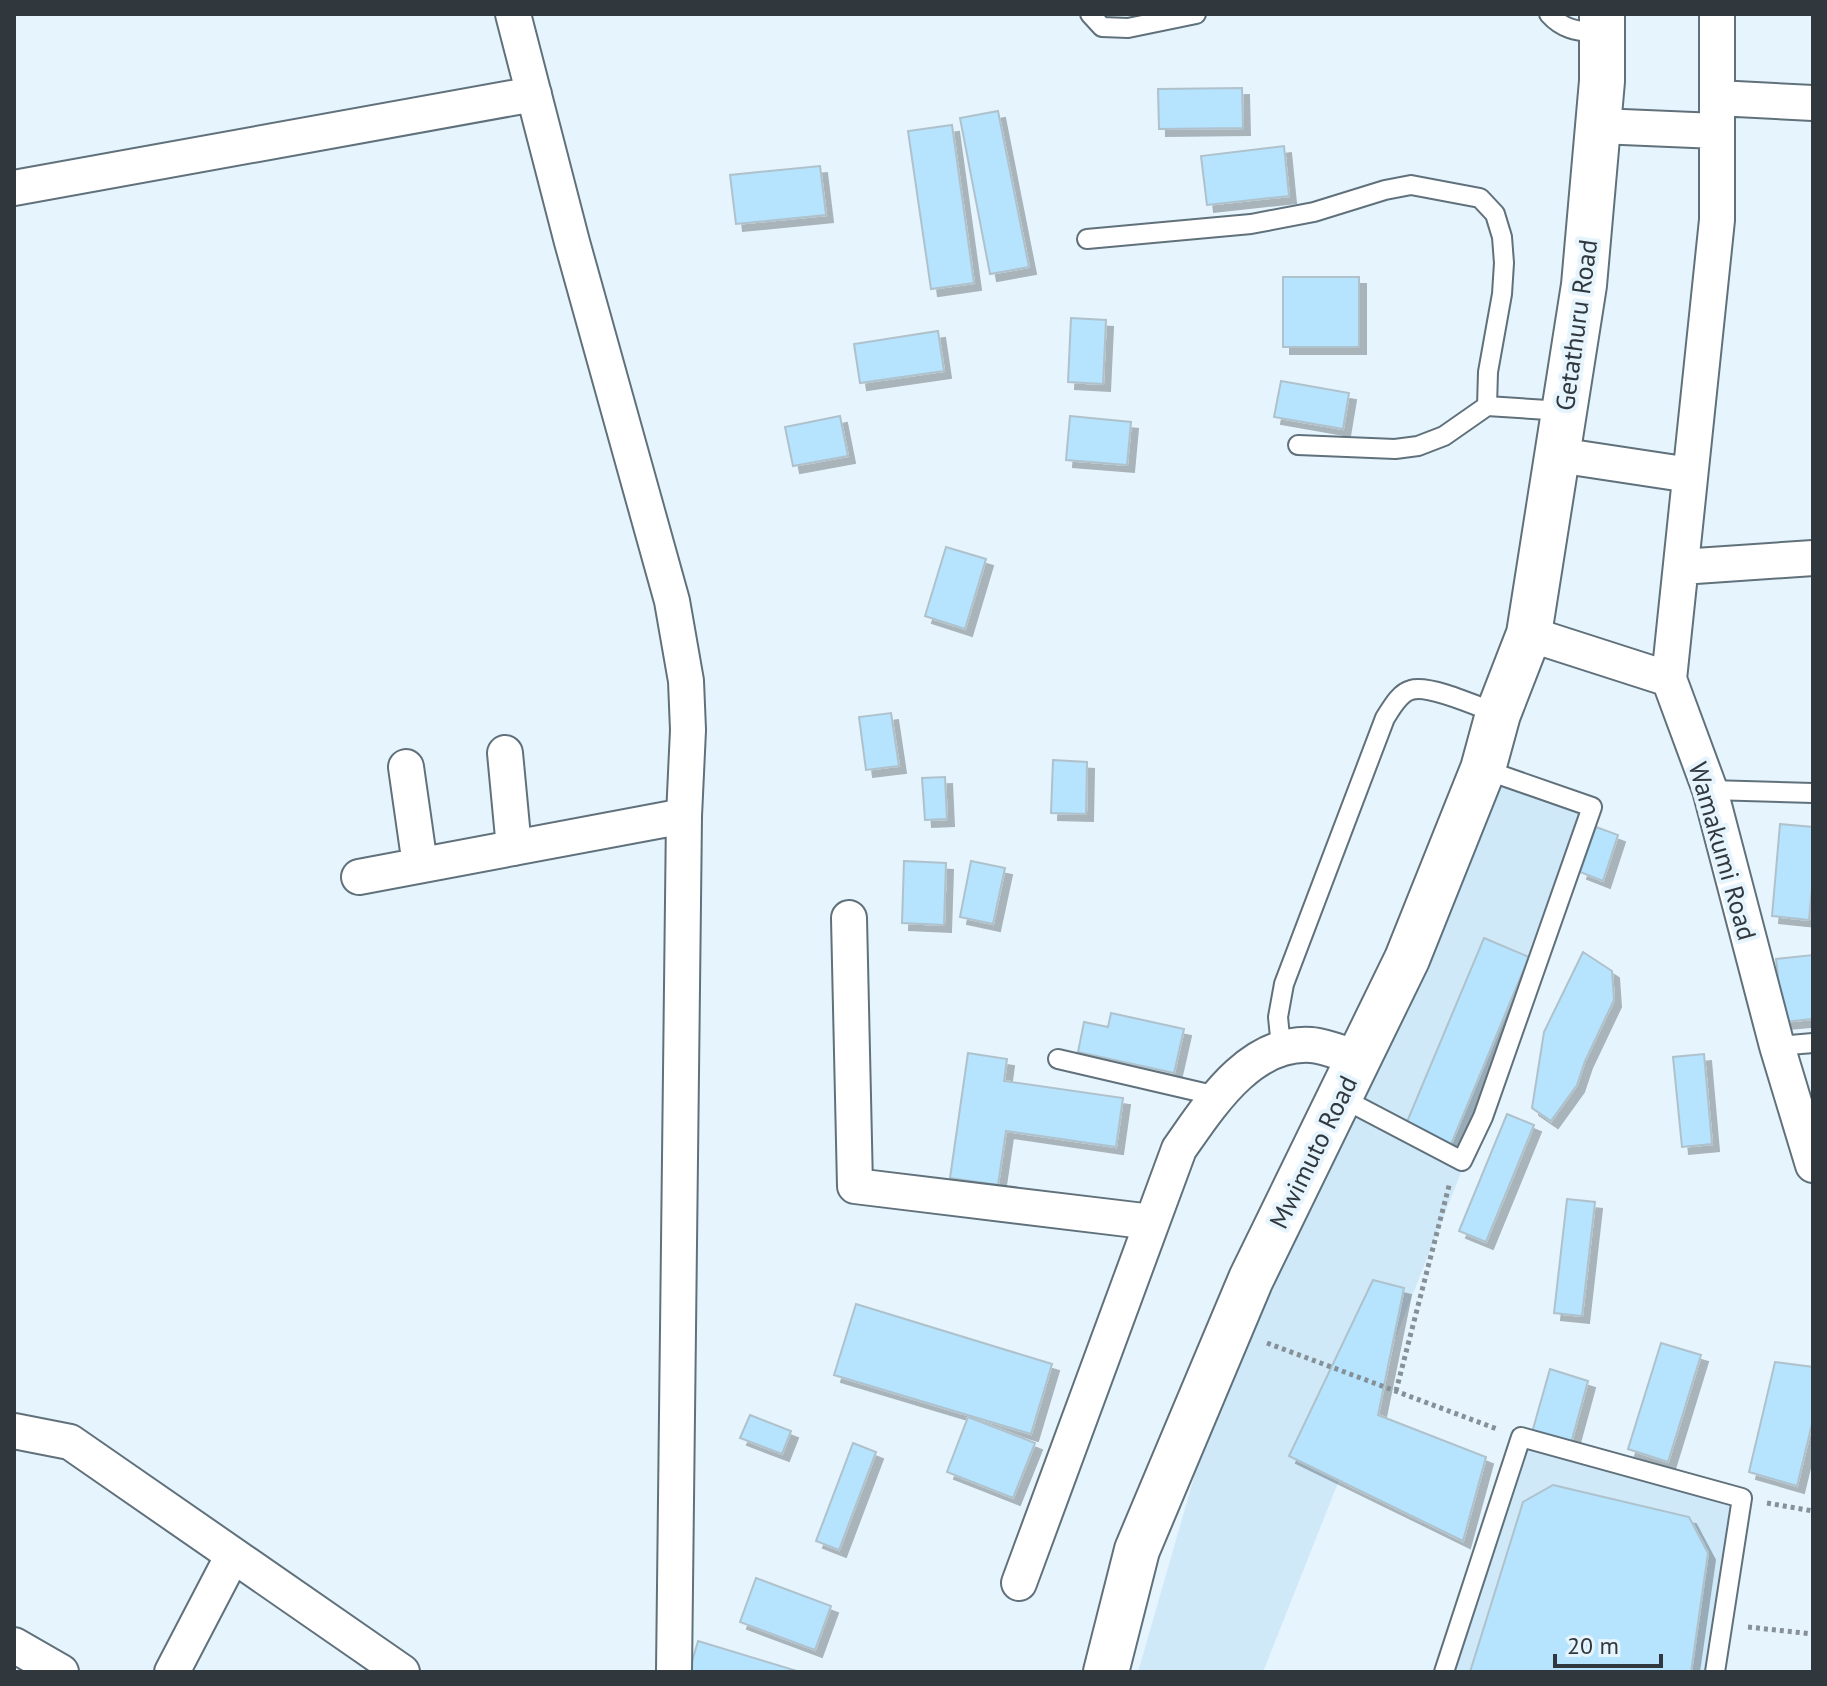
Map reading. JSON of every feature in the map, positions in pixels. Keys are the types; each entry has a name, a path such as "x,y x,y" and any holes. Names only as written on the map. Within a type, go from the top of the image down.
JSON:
{"main road":[{"name":"Getathuru Road","path":"1529,634 1584,285 1599,126 1602,24"},
{"name":"Mwimuto Road","path":"1106,1672 1137,1550 1251,1279 1407,959 1483,769 1498,714 1529,634"}],"street":[{"path":"513,14 672,601 686,681 688,730 684,816 674,1672"},
{"path":"1529,634 1669,679 1717,220 1717,14"},
{"path":"14,188 534,94"},
{"path":"1599,126 1813,103"},
{"path":"1558,455 1690,475"},
{"path":"1681,567 1813,558"},
{"name":"Wamakumi Road","path":"1669,679 1710,790 1777,1046 1813,1165"},
{"path":"505,753 514,848"},
{"path":"406,767 420,865"},
{"path":"359,877 684,816"},
{"path":"849,918 855,1186 1152,1222"},
{"path":"1019,1583 1179,1149 1217,1096 1252,1064 1281,1047 1312,1045 1359,1059"},
{"path":"14,1431 70,1442 400,1671"},
{"path":"172,1672 233,1555"},
{"path":"14,1645 61,1672"}],"lane":[{"path":"1090,14 1102,27 1115,28 1196,14"},
{"path":"1549,14 1558,24 1570,30 1602,24"},
{"path":"1087,239 1251,224 1314,212 1411,185 1480,198 1495,214 1502,237 1504,263 1502,294 1488,372 1487,406"},
{"path":"1298,445 1360,450 1418,446 1444,436 1487,406 1564,411"},
{"path":"1281,1047 1278,1017 1284,984 1385,718 1392,707 1406,692 1421,688 1498,714"},
{"path":"1340,1097 1462,1161 1483,1117 1592,807 1483,769"},
{"path":"1710,790 1813,793"},
{"path":"1777,1046 1813,1043"},
{"path":"1058,1059 1217,1096"},
{"path":"1444,1672 1521,1437 1742,1498 1715,1672"}],"path":[{"path":"1396,1391 1456,1158"},
{"path":"1230,1329 1521,1437"},
{"path":"1742,1498 1813,1511"},
{"path":"1723,1624 1813,1634"}],"shaded area":[{"path":"1492,769 1592,807 1483,1117 1263,1672 1138,1672 1233,1342"},
{"path":"1521,1437 1734,1498 1711,1672 1435,1672"}],"building":[{"path":"1242,88 1243,128 1159,129 1158,89"},
{"path":"998,111 1029,267 990,274 960,118"},
{"path":"952,125 974,283 931,289 908,131"},
{"path":"1284,146 1289,196 1207,205 1201,156"},
{"path":"820,166 826,215 736,224 730,175"},
{"path":"1283,277 1359,277 1359,347 1283,347"},
{"path":"1071,318 1106,320 1103,384 1068,382"},
{"path":"938,331 944,371 860,383 854,344"},
{"path":"1281,381 1349,393 1343,429 1274,417"},
{"path":"840,416 848,456 793,466 785,427"},
{"path":"1070,416 1131,422 1127,465 1066,460"},
{"path":"946,547 986,559 965,629 925,616"},
{"path":"891,713 899,766 866,770 859,717"},
{"path":"1053,760 1087,762 1086,814 1051,813"},
{"path":"945,777 947,819 925,820 922,778"},
{"path":"1780,824 1813,827 1809,920 1772,916"},
{"path":"1596,827 1618,835 1603,881 1580,872"},
{"path":"904,861 946,863 944,925 902,923"},
{"path":"971,861 1005,868 993,924 960,917"},
{"path":"1484,938 1529,957 1449,1149 1404,1129"},
{"path":"1583,952 1612,971 1614,1000 1577,1085 1551,1121 1532,1108 1544,1032"},
{"path":"1813,955 1813,1019 1783,1022 1776,959"},
{"path":"1111,1013 1184,1029 1174,1073 1078,1052 1084,1022 1108,1027"},
{"path":"968,1053 1007,1059 1004,1081 1123,1098 1116,1147 1006,1131 998,1185 950,1178"},
{"path":"1704,1054 1712,1144 1682,1147 1673,1057"},
{"path":"1507,1114 1534,1125 1486,1242 1459,1231"},
{"path":"1567,1199 1595,1202 1582,1316 1554,1313"},
{"path":"1373,1280 1404,1288 1378,1415 1486,1457 1463,1541 1289,1456"},
{"path":"856,1304 1052,1364 1031,1434 834,1375"},
{"path":"1661,1343 1701,1355 1668,1462 1628,1449"},
{"path":"1775,1362 1813,1367 1813,1420 1797,1486 1749,1472"},
{"path":"1550,1369 1588,1381 1570,1447 1531,1436"},
{"path":"750,1415 791,1431 782,1454 740,1438"},
{"path":"968,1417 1035,1443 1013,1498 947,1472"},
{"path":"853,1443 876,1452 839,1550 816,1541"},
{"path":"1553,1485 1689,1517 1708,1553 1691,1672 1470,1672 1523,1502"},
{"path":"756,1578 831,1606 815,1650 740,1622"},
{"path":"698,1641 797,1671 797,1672 689,1672"}]}
